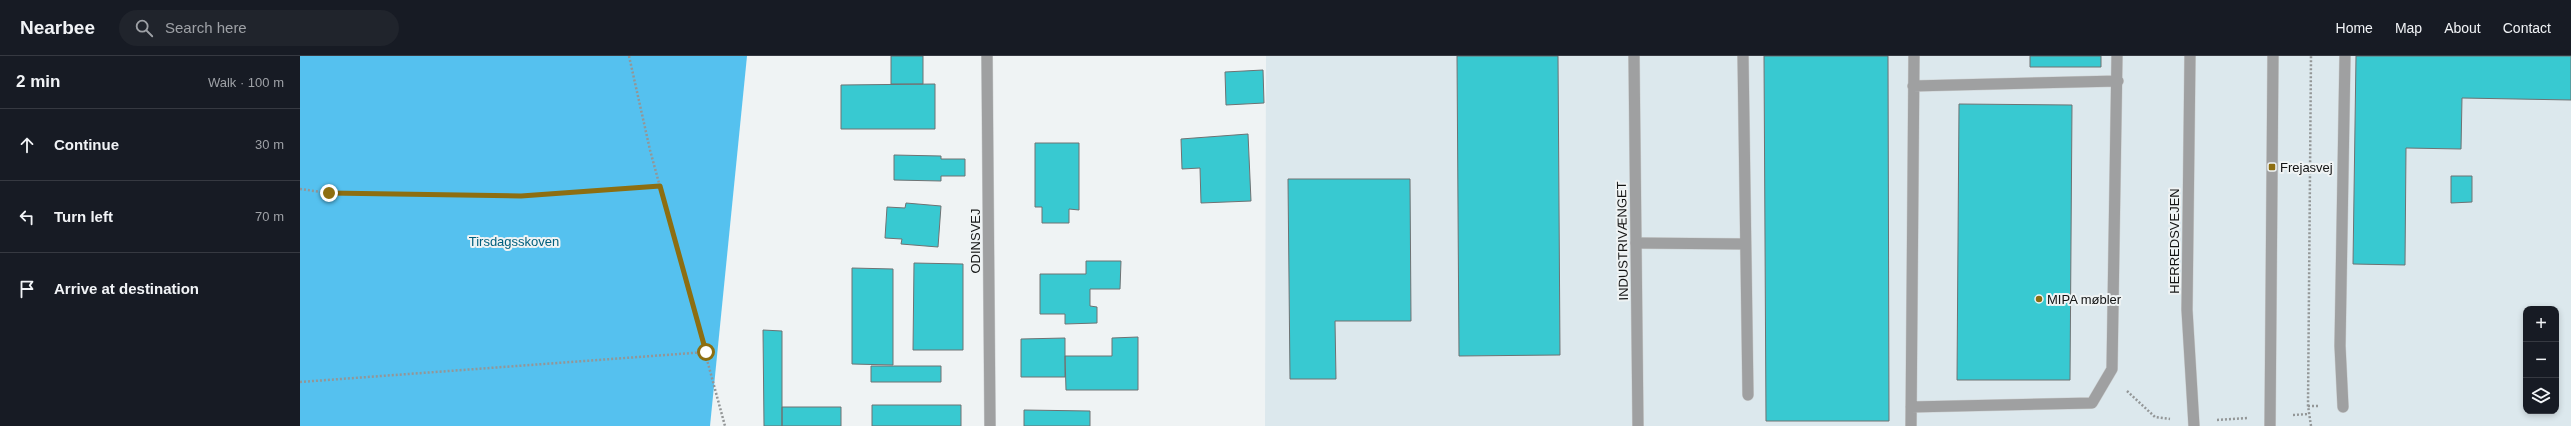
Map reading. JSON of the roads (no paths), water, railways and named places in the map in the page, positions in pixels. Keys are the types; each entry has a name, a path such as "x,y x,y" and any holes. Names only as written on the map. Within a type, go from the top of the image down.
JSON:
{"street":[{"name":"ODINSVEJ","path":"987,56 990,426"},
{"name":"INDUSTRIVÆNGET","path":"1634,56 1638,426"},
{"path":"1743,56 1748,395"},
{"path":"1911,426 1914,56"},
{"path":"1911,407 2092,403 2112,369 2118,81 2117,56"},
{"name":"HERREDSVEJEN","path":"2190,56 2187,310 2194,426"},
{"path":"2270,426 2273,56"},
{"path":"2343,407 2340,346 2345,56"},
{"path":"1914,86 2118,81"},
{"path":"1636,243 1745,244"}],"place":[{"name":"Frejasvej","path":"2272,167"},
{"name":"MIPA møbler","path":"2039,299"}],"park label":[{"name":"Tirsdagsskoven","path":"514,241"}]}
